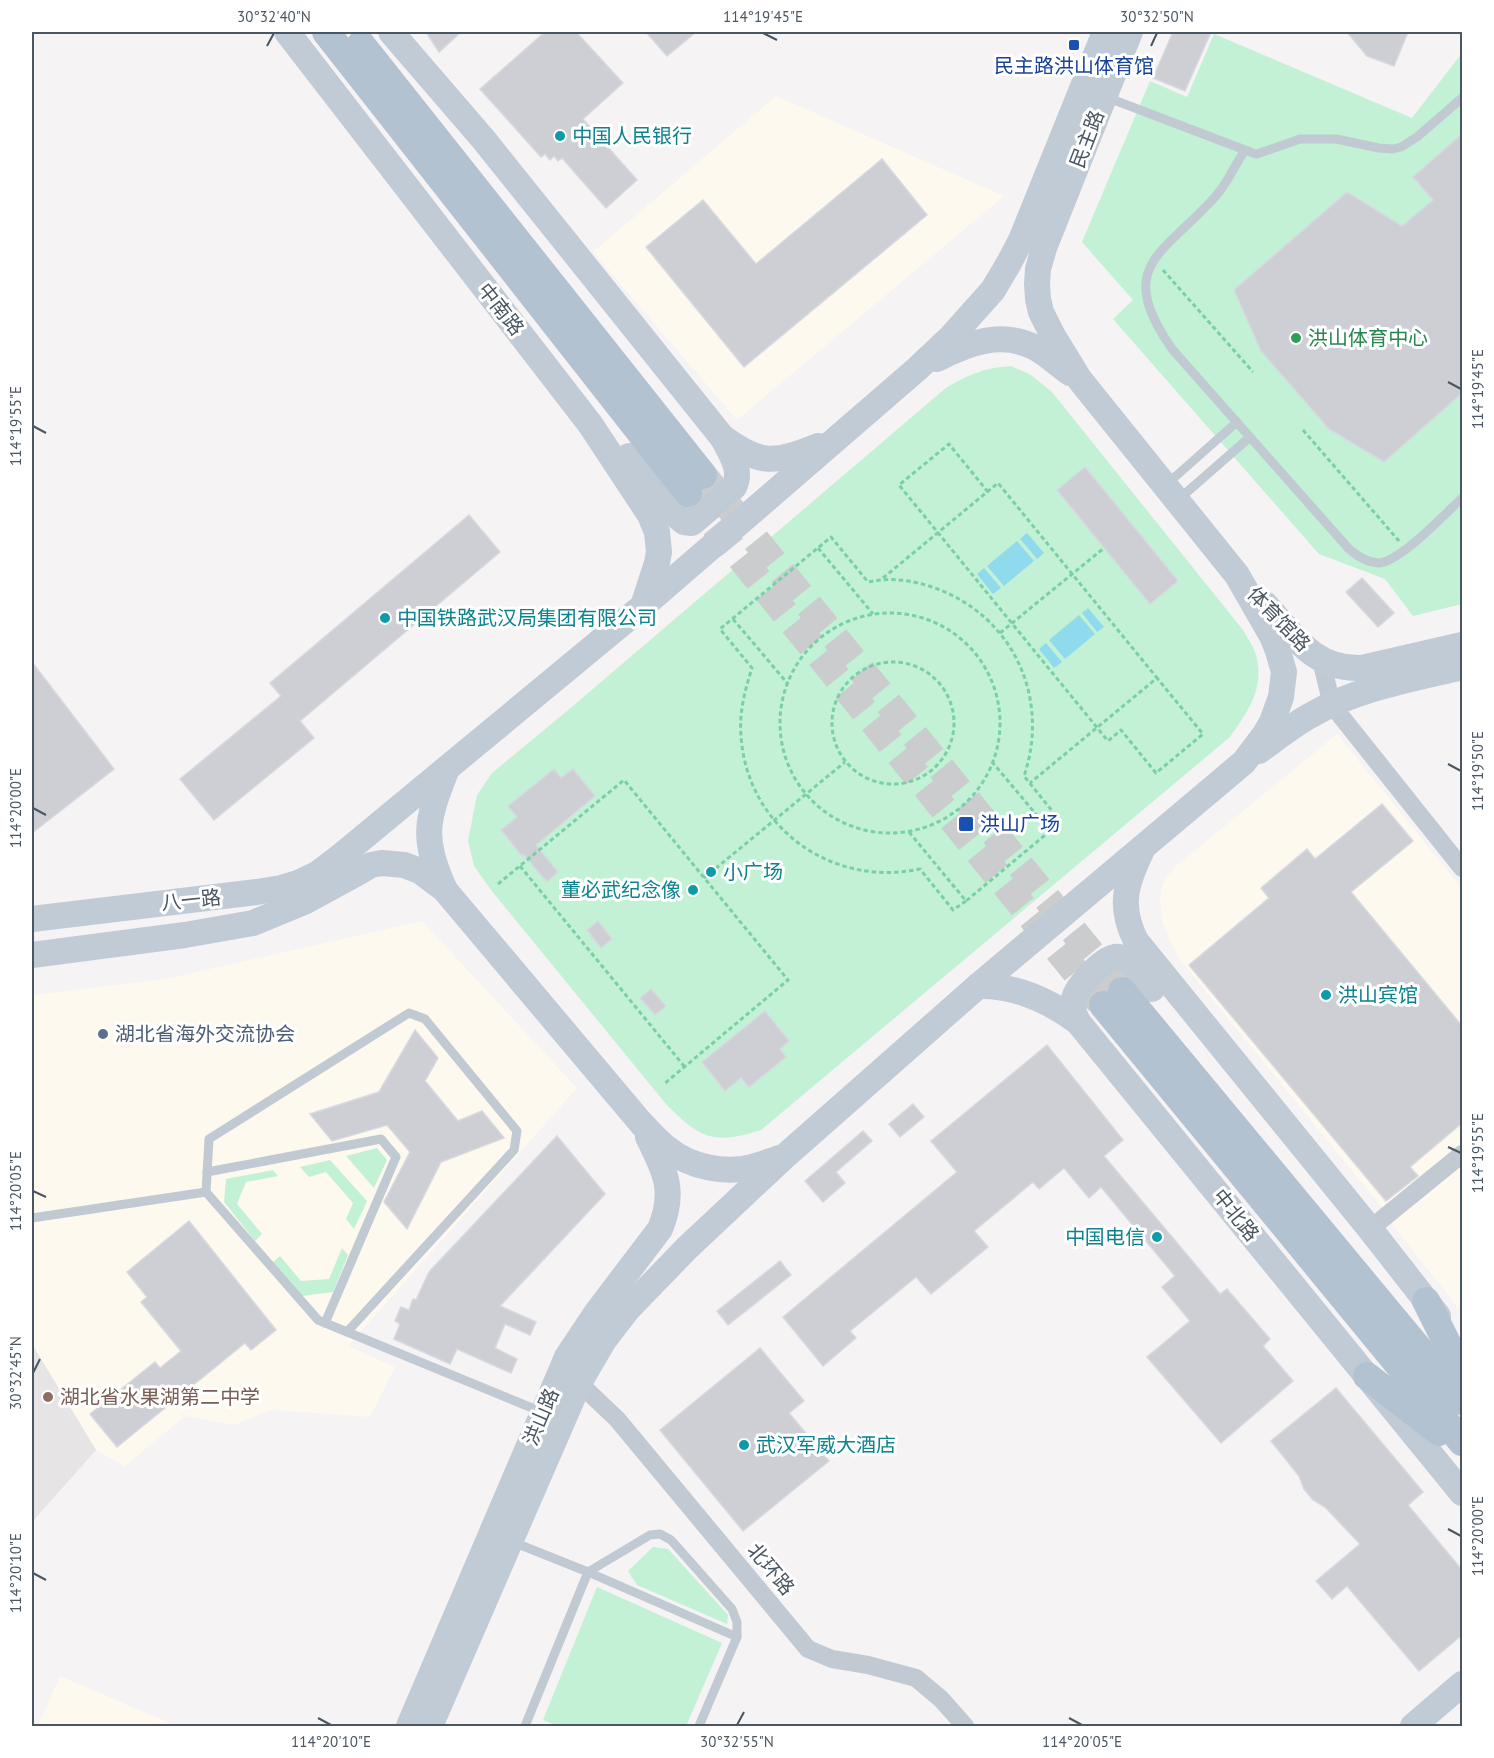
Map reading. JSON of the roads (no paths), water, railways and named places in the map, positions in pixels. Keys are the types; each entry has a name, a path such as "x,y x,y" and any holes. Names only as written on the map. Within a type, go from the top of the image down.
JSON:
{"main road":[{"name":"中南路","path":"287,32 590,424 650,515 659,543 657,563 643,606"},
{"name":"中南路","path":"326,32 696,484 351,32"},
{"path":"391,32 484,141 722,436 752,456 776,459 789,458 835,439"},
{"name":"民主路","path":"1033,244 1106,32"},
{"name":"民主路","path":"1033,244 1103,96 1130,32"},
{"path":"917,369 951,337 993,290 1009,263 1033,244 1038,269 1036,284 1040,306 1053,336 1080,380 1237,575 1272,636 1284,672 1281,697 1272,722 1245,762"},
{"path":"917,369 958,348 979,341 1012,340 1035,348 1080,380"},
{"name":"八一路","path":"32,919 281,888 317,874 643,606 917,369"},
{"path":"590,424 612,434 678,517 690,524 734,487 737,481 736,466 722,436"},
{"name":"体育馆路","path":"1237,575 1307,649 1321,660 1345,668 1362,668 1462,645"},
{"path":"1245,762 1313,713 1380,687 1462,667"},
{"name":"洪山路","path":"430,1726 579,1383 604,1340 627,1310 687,1248 784,1157 978,986 1245,762"},
{"path":"444,889 432,856 428,832 433,807 448,768"},
{"path":"1143,847 1125,892 1127,919 1136,941 1370,1229 1462,1347"},
{"path":"32,956 252,924 304,902 371,865 382,863 404,865 420,871 444,889 641,1124 668,1149 682,1159 726,1170 751,1167 784,1157"},
{"path":"1078,1022 1074,1010 1076,993 1088,977 1115,956 1132,964 1163,1003 1194,1014"},
{"name":"中北路","path":"978,986 1004,987 1026,993 1058,1008 1078,1022 1462,1493"},
{"name":"中北路","path":"1462,1401 1112,998 1462,1442"},
{"name":"洪山路","path":"409,1726 567,1357 580,1334 660,1229 665,1218 669,1197 666,1177 641,1124"},
{"path":"1426,1301 1462,1373"},
{"path":"1367,1376 1462,1449"},
{"path":"1413,1726 1462,1684"}],"street":[{"path":"1321,660 1332,705 1462,868"},
{"path":"1370,1229 1462,1154"},
{"name":"北环路","path":"579,1383 617,1419 808,1649 832,1659 868,1665 916,1678 941,1699 964,1726"}],"lane":[{"path":"1103,96 1257,154 1300,139 1336,140 1378,148 1397,148 1418,137 1462,98"},
{"path":"1245,150 1216,196 1165,245 1154,260 1146,278 1144,290 1152,315 1172,349 1356,555 1368,561 1385,562 1393,559 1462,498"},
{"path":"1171,493 1237,422"},
{"path":"1171,493 1250,437"},
{"path":"347,1332 514,1150 518,1131 424,1018 409,1013 208,1139 206,1192 318,1320 347,1332 543,1412"},
{"path":"207,1172 381,1138 396,1157 325,1323"},
{"path":"32,1218 206,1192"},
{"path":"528,1725 588,1572 650,1535 660,1534 671,1540 732,1609 737,1623 737,1637 699,1726"},
{"path":"511,1542 588,1572 737,1637"}],"water":[{"path":"1027,533 1044,553 1037,559 1020,539"},
{"path":"1017,541 1034,561 1004,586 987,566"},
{"path":"984,568 1001,588 993,594 977,574"},
{"path":"1088,608 1104,627 1097,632 1082,613"},
{"path":"1079,615 1095,634 1065,659 1049,640"},
{"path":"1046,643 1062,662 1054,668 1039,649"}],"tunnel":[{"path":"703,475 1122,991"},
{"path":"688,493 1100,1002"}],"place":[{"name":"民主路洪山体育馆","path":"1074,45"},
{"name":"中国人民银行","path":"560,136"},
{"name":"洪山体育中心","path":"1296,338"},
{"name":"中国铁路武汉局集团有限公司","path":"385,618"},
{"name":"洪山广场","path":"966,824"},
{"name":"小广场","path":"711,872"},
{"name":"董必武纪念像","path":"693,890"},
{"name":"洪山宾馆","path":"1326,995"},
{"name":"湖北省海外交流协会","path":"103,1034"},
{"name":"中国电信","path":"1157,1237"},
{"name":"湖北省水果湖第二中学","path":"48,1397"},
{"name":"武汉军威大酒店","path":"744,1445"}]}
